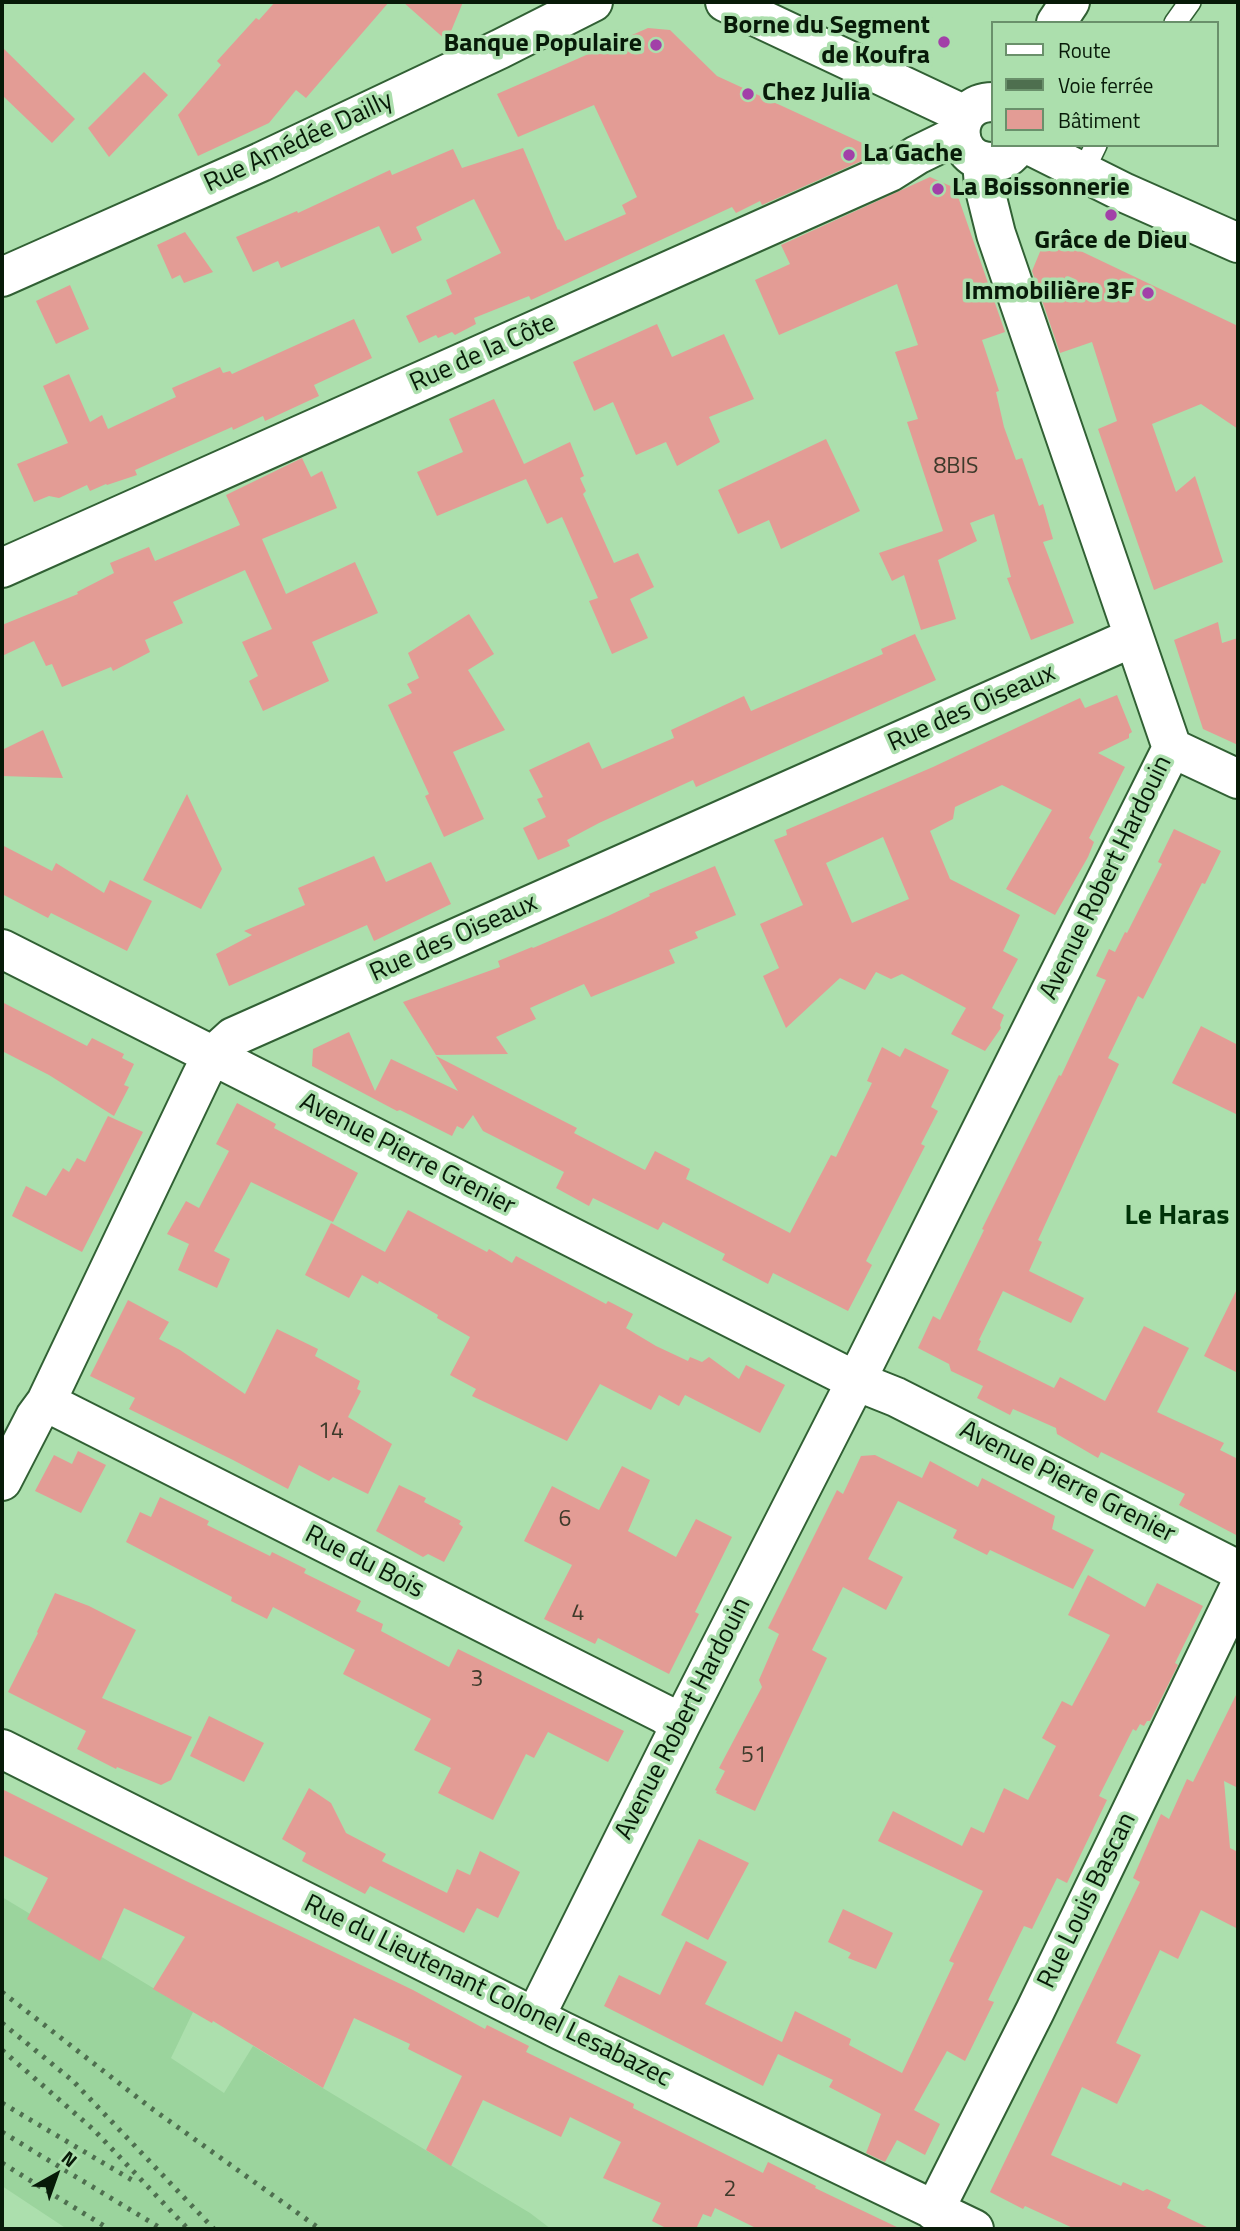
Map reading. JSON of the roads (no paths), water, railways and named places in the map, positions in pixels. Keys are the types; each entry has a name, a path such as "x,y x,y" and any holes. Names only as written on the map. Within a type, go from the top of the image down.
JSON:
{"street":[{"name":"Rue Amédée Dailly","path":"2,277 261,162 593,2"},
{"path":"724,2 975,128"},
{"path":"1057,21 1070,2"},
{"name":"Rue de la Côte","path":"2,568 890,173 917,155 975,128 998,162 1006,159 1017,147"},
{"name":"Avenue Robert Hardouin","path":"536,2017 1172,748 996,234 984,186 975,128"},
{"path":"1038,147 1089,159 1125,193 1238,243"},
{"name":"Rue des Oiseaux","path":"2,1480 35,1417 46,1402 211,1056 233,1037 1134,637"},
{"path":"1172,748 1238,779"},
{"name":"Avenue Pierre Grenier","path":"2,949 856,1381 896,1397 1238,1570"},
{"name":"Rue du Bois","path":"46,1402 664,1714 680,1726"},
{"name":"Rue Louis Bascan","path":"934,2211 1035,2011 1238,1590"},
{"name":"Rue du Lieutenant Colonel Lesabazec","path":"2,1749 536,2017 974,2229"}],"lane":[{"path":"1176,21 1190,2"}],"railway":[{"path":"2,1992 151,2108 320,2229"},
{"path":"2,2023 73,2081 214,2229"},
{"path":"2,2050 94,2130 188,2229"},
{"path":"2,2103 137,2183"},
{"path":"2,2132 162,2229"},
{"path":"2,2163 109,2229"}],"place":[{"name":"Borne du Segment de Koufra","path":"944,42"},
{"name":"Banque Populaire","path":"656,45"},
{"name":"Chez Julia","path":"748,94"},
{"name":"La Gache","path":"849,155"},
{"name":"La Boissonnerie","path":"938,189"},
{"name":"Grâce de Dieu","path":"1111,215"},
{"name":"Immobilière 3F","path":"1148,293"}],"district":[{"name":"Le Haras","path":"1177,1217"}]}
